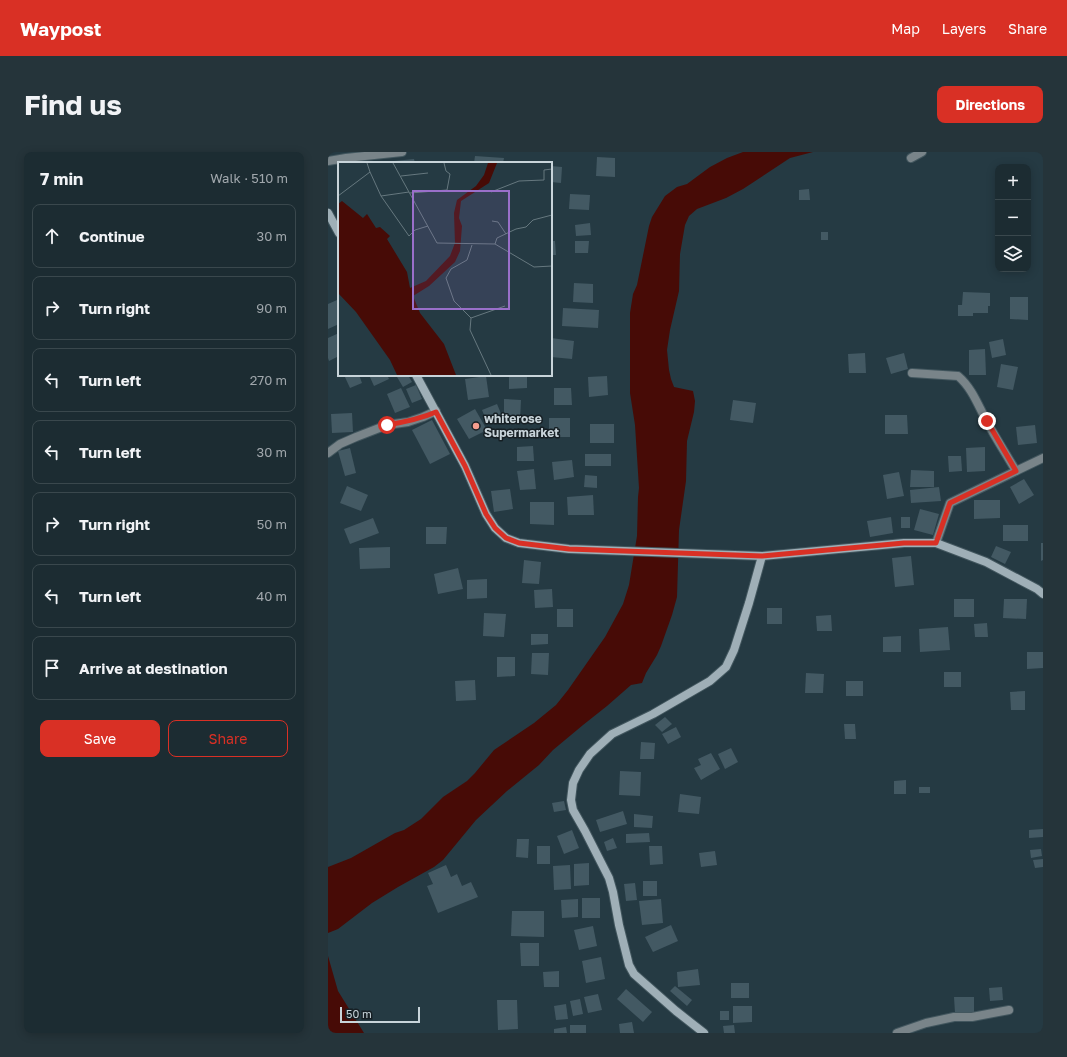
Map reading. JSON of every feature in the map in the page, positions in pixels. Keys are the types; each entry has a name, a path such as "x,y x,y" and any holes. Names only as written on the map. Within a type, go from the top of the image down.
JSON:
{"main road":[{"path":"328,213 338,231"},
{"path":"417,376 465,466 486,514 495,528 506,538 519,543 569,549 762,556 904,543 936,543 986,562 1043,594"},
{"path":"704,1033 676,1011 634,974 629,965 609,878 573,810 571,800 573,783 590,754 612,734 653,714 710,681 726,667 736,643 749,603 762,556"}],"street":[{"path":"328,161 402,152"},
{"path":"911,158 922,152"},
{"path":"912,373 958,376 964,381 1016,471"},
{"path":"328,453 340,444 387,425 408,422 436,412"},
{"path":"936,543 950,503 1043,458"},
{"path":"897,1033 926,1023 1009,1010"}],"shaded area":[{"path":"743,152 813,152 790,158 743,189 726,198 697,209 689,216 685,225 680,254 679,291 667,350 669,370 674,387 693,391 695,401 687,441 686,481 679,530 677,597 657,655 642,683 631,685 553,750 539,765 507,791 476,820 443,860 434,867 372,903 338,929 328,933 328,867 351,858 395,833 404,830 421,819 443,797 467,781 494,750 534,723 556,705 605,637 623,604 629,585 637,536 639,488 635,425 630,393 630,313 649,226 652,217 665,196 677,187 687,184 710,167"},
{"path":"328,956 338,991 364,1033 328,1033"}],"building":[{"path":"475,156 504,158 503,162 474,162"},
{"path":"597,157 615,158 615,177 596,176"},
{"path":"414,159 415,162 394,162"},
{"path":"552,166 562,167 561,183 552,182"},
{"path":"809,189 810,200 799,200 799,190"},
{"path":"570,194 590,195 589,210 569,209"},
{"path":"590,223 591,235 576,236 575,225"},
{"path":"821,232 828,232 828,240 821,240"},
{"path":"552,241 555,241 556,255 552,255"},
{"path":"575,241 589,241 588,253 575,253"},
{"path":"574,283 593,284 593,303 573,302"},
{"path":"963,292 990,293 990,306 988,306 988,313 973,313 973,316 958,316 958,305 962,305"},
{"path":"1010,297 1028,297 1028,320 1010,319"},
{"path":"337,300 338,302 338,324 328,329 328,304"},
{"path":"563,308 599,310 598,328 562,326"},
{"path":"338,333 338,356 329,361 328,358 328,338"},
{"path":"552,338 574,341 572,359 552,357"},
{"path":"1003,339 1006,355 992,358 989,342"},
{"path":"985,349 986,375 969,375 969,350"},
{"path":"865,353 866,373 849,373 848,354"},
{"path":"904,353 908,369 891,374 886,358"},
{"path":"1001,364 1018,367 1013,390 997,387"},
{"path":"344,376 359,376 362,383 350,388"},
{"path":"369,376 388,376 389,379 374,386"},
{"path":"409,376 412,382 403,387 397,377"},
{"path":"486,376 489,397 468,400 465,379"},
{"path":"509,376 527,376 527,388 509,389"},
{"path":"607,376 608,395 589,397 588,377"},
{"path":"416,385 422,399 412,403 406,389"},
{"path":"401,388 410,407 395,413 387,394"},
{"path":"554,388 571,388 572,405 554,405"},
{"path":"504,399 521,400 520,421 504,421"},
{"path":"733,400 756,403 753,423 730,420"},
{"path":"497,404 502,416 487,422 482,410"},
{"path":"475,409 487,430 469,439 457,419"},
{"path":"352,413 353,432 332,433 331,414"},
{"path":"885,415 907,415 908,434 885,434"},
{"path":"549,418 570,418 570,437 549,437"},
{"path":"432,420 450,454 430,464 412,430"},
{"path":"590,424 614,424 614,443 590,443"},
{"path":"1035,425 1037,443 1018,445 1016,427"},
{"path":"533,446 534,461 517,461 517,447"},
{"path":"985,447 985,471 967,472 966,448"},
{"path":"350,448 356,473 345,476 338,451"},
{"path":"585,454 611,454 611,466 585,466"},
{"path":"948,456 961,456 962,471 949,472"},
{"path":"572,460 574,477 554,480 552,462"},
{"path":"534,469 536,489 520,490 517,471"},
{"path":"911,470 934,471 934,487 910,487"},
{"path":"899,472 904,496 887,499 883,475"},
{"path":"585,475 597,476 597,488 584,487"},
{"path":"1024,479 1034,495 1019,504 1010,487"},
{"path":"347,486 368,495 361,511 340,503"},
{"path":"939,487 941,501 911,503 910,490"},
{"path":"510,489 513,509 494,512 491,491"},
{"path":"593,495 594,515 568,515 567,497"},
{"path":"974,500 1000,500 1000,518 974,519"},
{"path":"530,502 554,502 554,525 530,524"},
{"path":"920,509 939,514 933,535 914,530"},
{"path":"891,517 893,533 870,537 867,521"},
{"path":"901,517 910,517 910,528 901,528"},
{"path":"373,518 379,533 350,544 344,529"},
{"path":"1003,525 1028,525 1028,541 1003,541"},
{"path":"426,527 447,527 446,544 426,544"},
{"path":"1041,543 1043,543 1043,560 1041,561"},
{"path":"996,546 1011,552 1005,564 991,557"},
{"path":"390,547 390,568 360,569 359,548"},
{"path":"911,556 914,585 895,587 892,558"},
{"path":"524,560 541,562 539,584 522,583"},
{"path":"458,568 463,589 438,594 434,574"},
{"path":"487,579 487,598 467,599 467,580"},
{"path":"552,589 553,607 535,608 534,590"},
{"path":"954,599 974,599 974,617 954,617"},
{"path":"1004,599 1027,599 1026,619 1003,618"},
{"path":"767,608 782,608 782,624 767,624"},
{"path":"557,609 573,609 573,627 557,627"},
{"path":"484,613 506,614 504,637 483,636"},
{"path":"831,615 832,631 817,631 816,616"},
{"path":"987,623 988,637 975,637 974,624"},
{"path":"948,627 950,650 920,652 919,629"},
{"path":"531,634 548,634 548,644 531,645"},
{"path":"901,636 901,652 883,652 883,637"},
{"path":"1027,652 1043,652 1043,668 1027,669"},
{"path":"532,653 549,653 548,675 531,674"},
{"path":"497,657 515,657 515,676 497,677"},
{"path":"944,672 961,672 961,687 944,687"},
{"path":"806,673 824,674 823,693 805,693"},
{"path":"475,680 476,700 456,701 455,681"},
{"path":"846,681 863,681 863,696 846,696"},
{"path":"1025,691 1025,710 1011,710 1010,692"},
{"path":"665,717 672,724 662,732 655,725"},
{"path":"844,724 855,724 856,739 845,739"},
{"path":"676,727 681,737 668,744 662,734"},
{"path":"641,742 655,743 654,759 640,759"},
{"path":"731,748 738,762 725,769 718,754"},
{"path":"711,753 720,769 701,780 694,768 701,765 698,759"},
{"path":"620,771 641,772 640,796 619,795"},
{"path":"906,780 906,794 894,794 894,781"},
{"path":"919,787 930,787 930,793 919,793"},
{"path":"680,794 701,797 699,814 678,812"},
{"path":"564,801 566,810 554,812 552,803"},
{"path":"623,811 627,824 600,832 596,820"},
{"path":"634,814 653,816 652,828 634,827"},
{"path":"1043,829 1043,837 1029,838 1029,830"},
{"path":"572,830 579,848 564,854 557,836"},
{"path":"649,833 650,842 626,843 626,834"},
{"path":"613,838 617,848 607,851 604,842"},
{"path":"517,839 529,839 528,858 516,857"},
{"path":"537,846 550,846 550,864 537,864"},
{"path":"649,846 662,846 663,864 650,865"},
{"path":"1041,849 1042,856 1031,858 1030,850"},
{"path":"715,851 717,865 701,867 699,853"},
{"path":"1043,859 1043,867 1035,868 1033,860"},
{"path":"589,863 589,885 574,886 574,864"},
{"path":"446,865 451,877 457,874 462,886 471,882 478,897 438,913 427,886 433,884 428,873"},
{"path":"570,865 571,889 554,890 553,866"},
{"path":"643,881 657,881 657,896 643,896"},
{"path":"635,883 637,900 626,901 624,884"},
{"path":"582,898 600,898 600,918 582,918"},
{"path":"578,899 578,917 562,918 561,900"},
{"path":"661,899 663,923 642,925 639,901"},
{"path":"512,911 544,911 544,937 511,936"},
{"path":"671,925 678,941 653,952 645,937"},
{"path":"593,926 597,946 579,950 574,930"},
{"path":"520,943 539,943 539,966 521,966"},
{"path":"601,957 605,979 586,983 582,961"},
{"path":"698,969 700,985 678,987 677,972"},
{"path":"559,971 559,987 544,987 543,972"},
{"path":"731,983 749,983 749,998 731,998"},
{"path":"675,986 692,1000 687,1006 670,991"},
{"path":"1002,987 1003,1000 990,1001 989,988"},
{"path":"626,989 652,1012 643,1022 617,999"},
{"path":"598,994 602,1010 588,1013 584,997"},
{"path":"954,997 974,997 974,1013 955,1013"},
{"path":"580,999 583,1014 573,1016 570,1001"},
{"path":"497,1000 517,1000 518,1029 498,1030"},
{"path":"566,1004 568,1019 556,1020 554,1006"},
{"path":"733,1006 752,1006 752,1022 733,1023"},
{"path":"720,1011 729,1011 729,1020 720,1020"},
{"path":"632,1022 634,1033 620,1033 619,1024"},
{"path":"570,1025 586,1025 586,1033 570,1033"},
{"path":"734,1025 735,1033 724,1033 723,1026"},
{"path":"566,1027 567,1033 554,1033 554,1029"}],"place":[{"name":"whiterose Supermarket","path":"476,426"}],"route":[{"path":"387,425 408,422 436,412 465,466 486,514 495,528 506,538 519,543 569,549 762,556 904,543 936,543 950,503 1016,471 987,421"}]}
